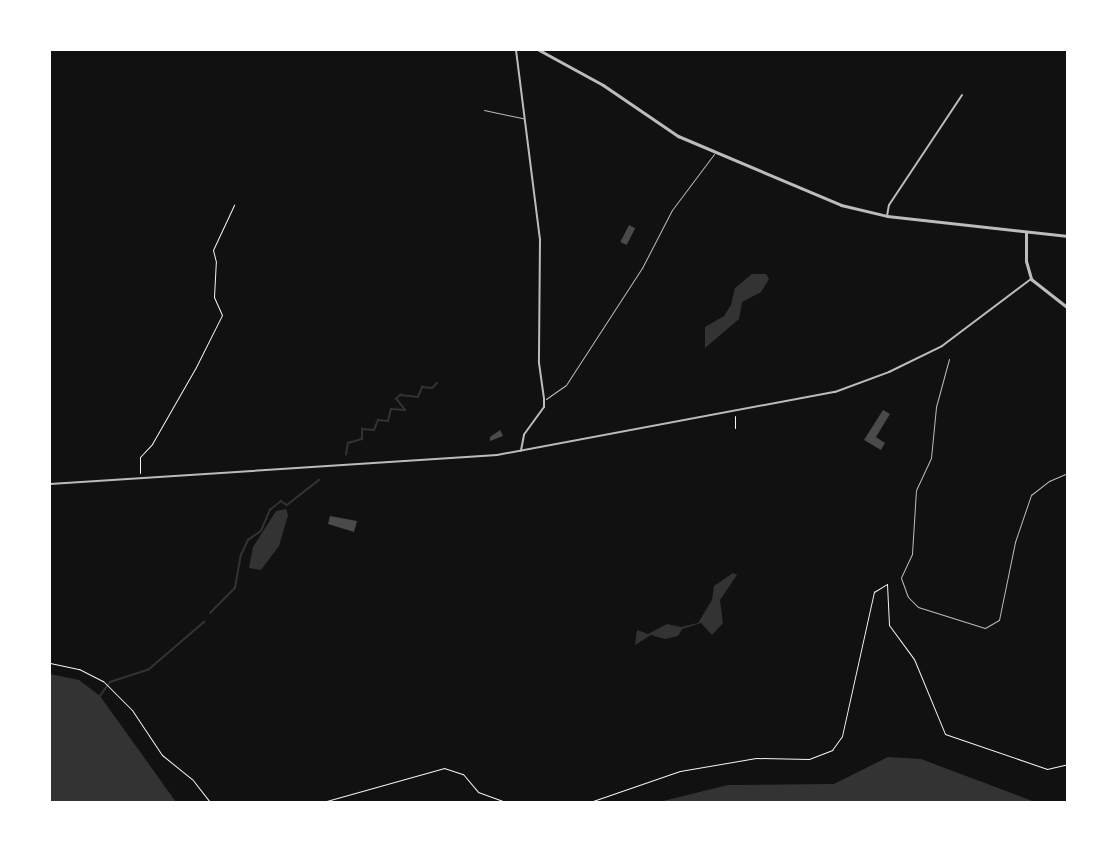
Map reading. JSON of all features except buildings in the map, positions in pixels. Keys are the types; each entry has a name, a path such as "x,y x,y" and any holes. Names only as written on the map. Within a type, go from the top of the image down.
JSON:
{"street":[{"path":"516,50 540,239 539,363 544,399 544,407 524,435 521,451"},
{"path":"539,50 603,85 678,136 714,154 841,205 887,216 1068,236"},
{"path":"887,216 889,205 962,95"},
{"path":"1026,232 1026,261 1031,279 1068,308"},
{"path":"50,484 521,451 836,392 918,360 981,319 1031,279"}],"lane":[{"path":"484,110 523,118"},
{"path":"544,399 551,399 566,385 642,268 672,210 714,154"},
{"path":"949,359 936,407 931,458 916,490 912,554 901,578 908,597 918,607 985,628 999,620 1015,542 1031,495 1049,481 1068,473"}],"path":[{"path":"140,478 140,457 152,444 195,369 222,315 214,297 216,262 213,250 234,205"},
{"path":"735,411 735,428"},
{"path":"590,802 702,767 756,758 809,759 832,750 842,736 874,592 887,584 890,625 915,659 945,734 1047,769 1068,764"},
{"path":"50,663 79,669 105,683 132,710 162,755 192,779 210,802"},
{"path":"323,802 339,795 444,768 463,774 478,792 506,802"}],"shaded area":[{"path":"752,274 766,274 769,279 761,292 742,302 739,319 705,348 705,327 724,316 731,305 735,288"},
{"path":"286,509 288,515 279,546 261,570 249,568 253,547 276,511"},
{"path":"733,573 737,575 720,600 723,623 712,635 701,623 682,629 678,636 665,639 651,635 635,645 637,630 648,634 667,624 681,627 698,623 712,600 714,586"},
{"path":"50,674 79,680 100,696 176,802 50,802"},
{"path":"888,757 921,759 1035,802 659,802 728,785 834,784"}],"waterway":[{"path":"346,455 348,443 362,439 362,429 374,430 378,420 388,421 391,409 405,410 396,399 400,395 418,397 422,387 432,388 437,383"},
{"path":"210,613 235,588 241,555 248,540 261,531 270,510 281,501 287,505 319,480"},
{"path":"100,696 110,682 148,670 204,622"}]}
